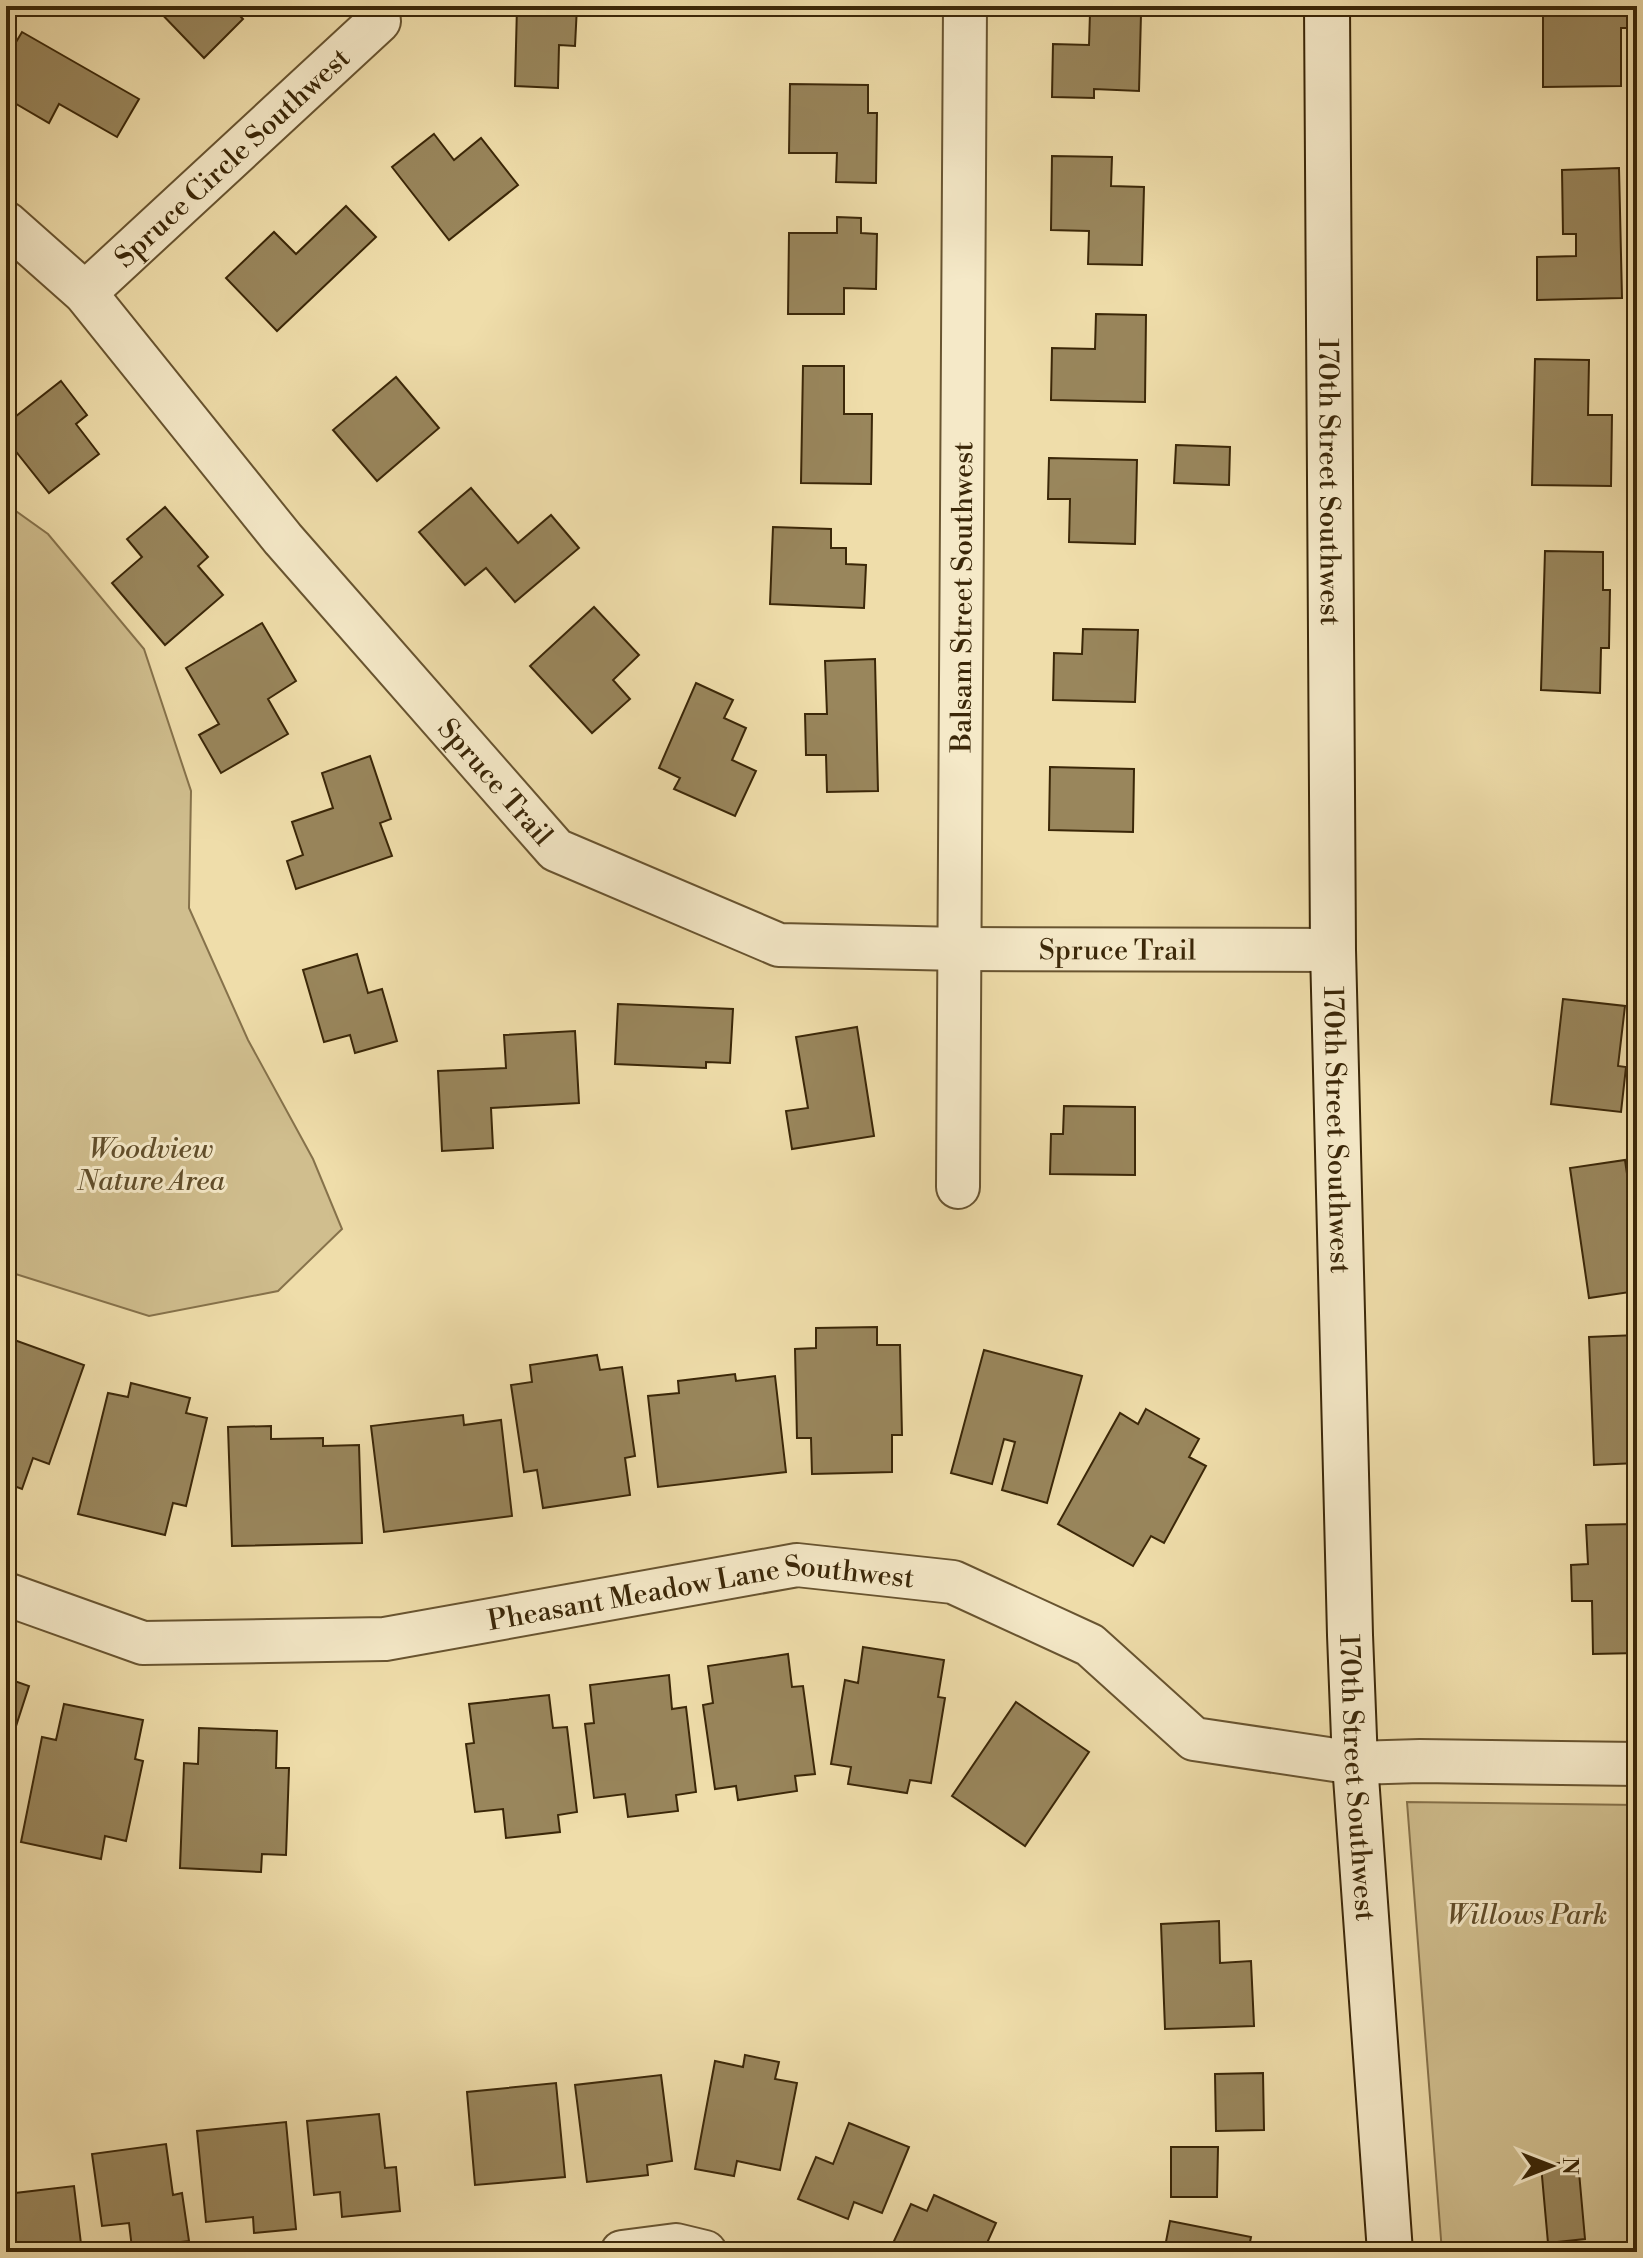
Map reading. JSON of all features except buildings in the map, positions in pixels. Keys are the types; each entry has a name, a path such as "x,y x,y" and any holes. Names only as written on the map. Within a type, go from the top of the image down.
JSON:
{"street":[{"name":"Balsam Street Southwest","path":"958,1187 965,6"},
{"name":"170th Street Southwest","path":"1327,6 1333,950 1355,1763 1390,2252"},
{"name":"Spruce Circle Southwest","path":"85,293 379,21"},
{"name":"Spruce Trail","path":"6,223 85,293 283,539 556,850 779,945 1333,950"},
{"name":"Pheasant Meadow Lane Southwest","path":"6,1594 143,1643 385,1639 797,1565 953,1582 1090,1645 1194,1739 1355,1763 1637,1764"},
{"path":"622,2252 676,2245 705,2252"}],"green space":[{"name":"Woodview Nature Area","path":"6,504 48,534 144,649 191,791 189,908 248,1040 313,1159 342,1229 278,1291 149,1316 6,1271"},
{"name":"Willows Park","path":"1407,1802 1637,1805 1637,2252 1442,2252"}]}
